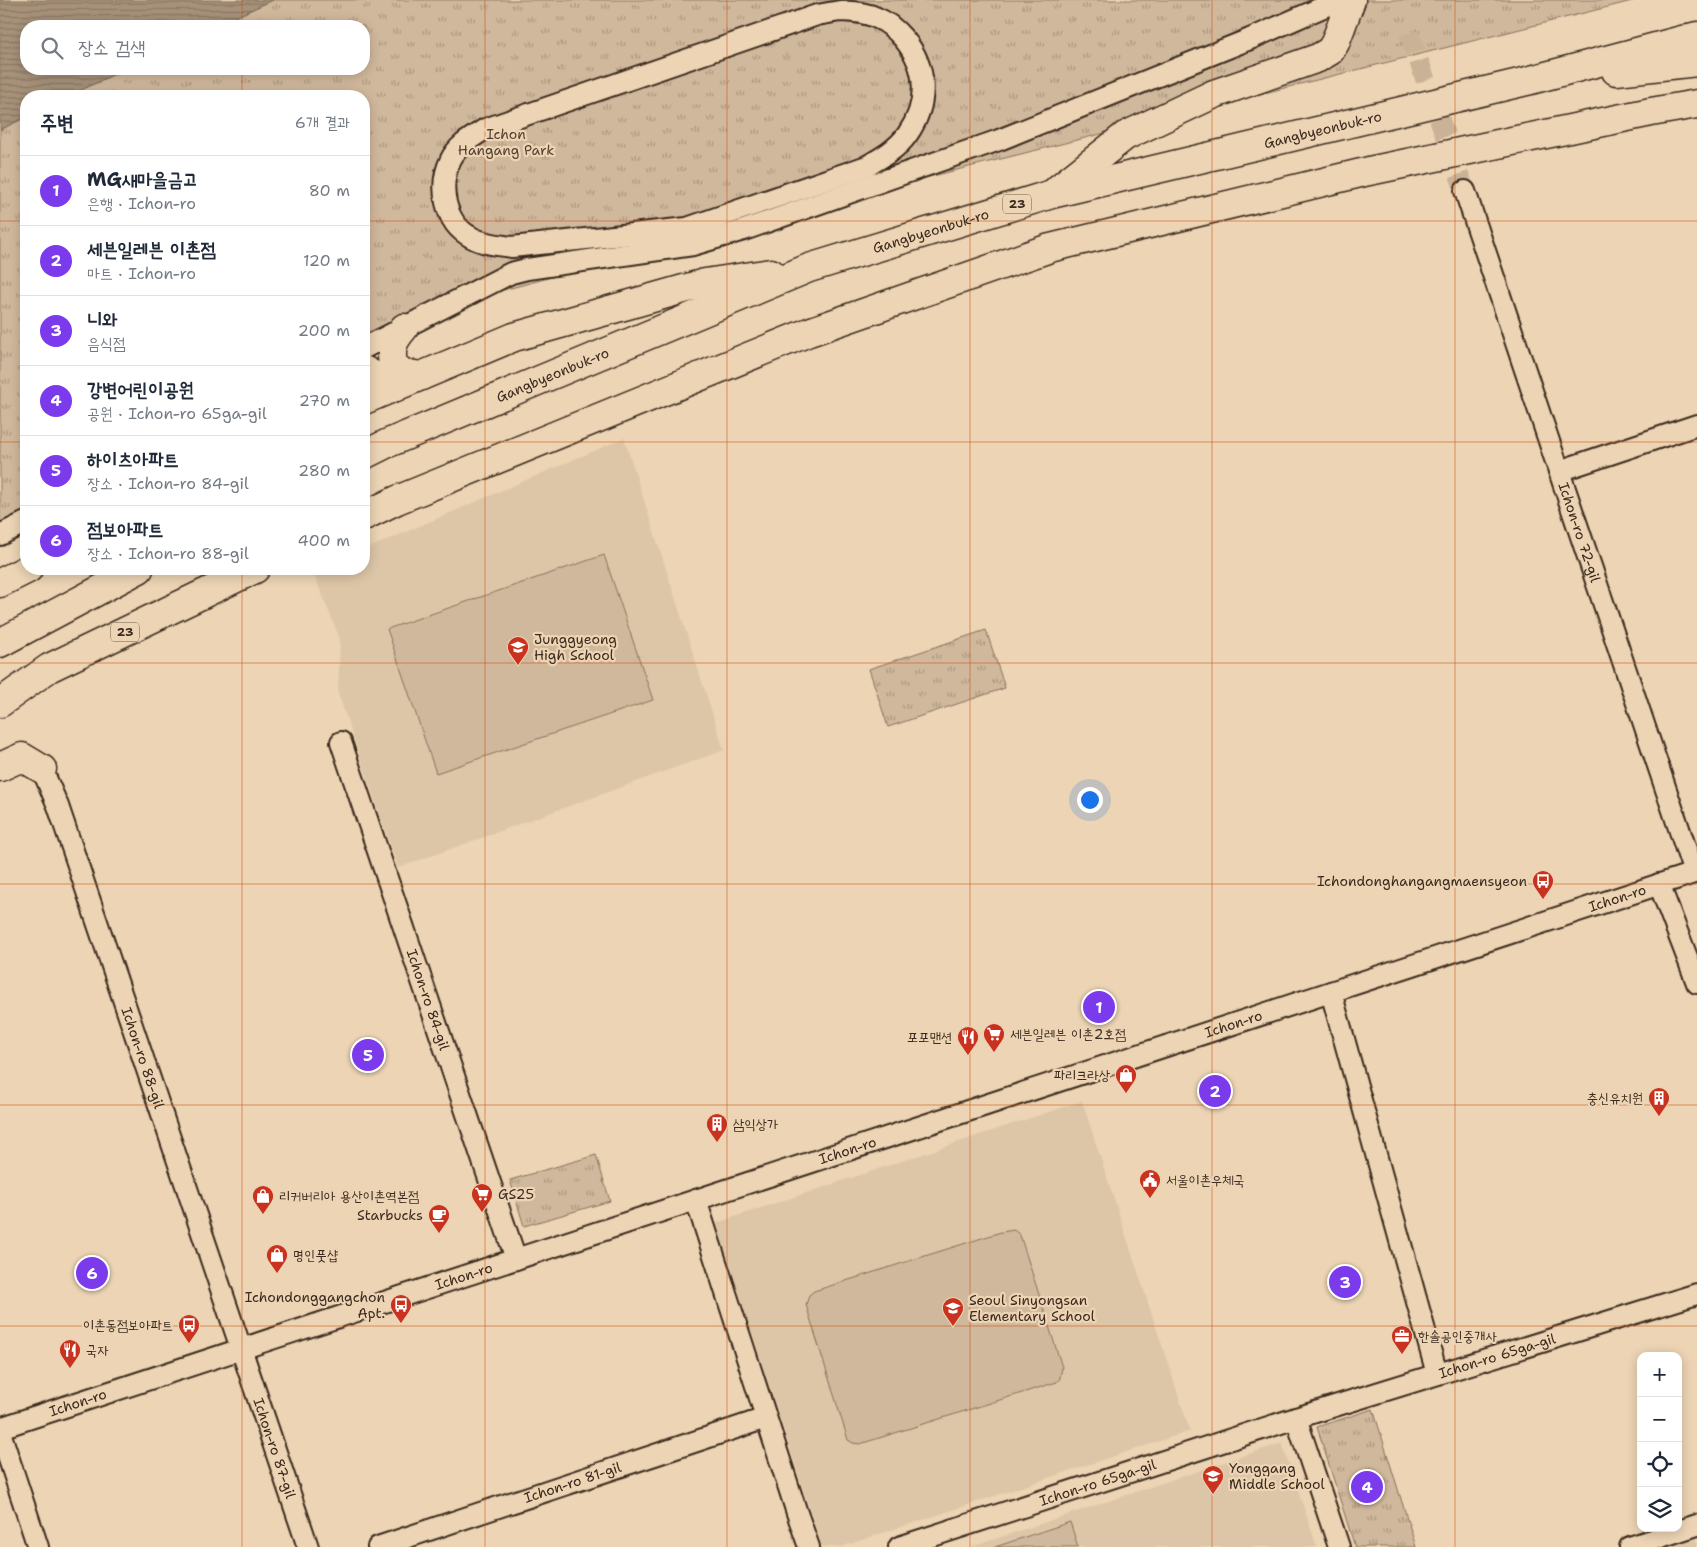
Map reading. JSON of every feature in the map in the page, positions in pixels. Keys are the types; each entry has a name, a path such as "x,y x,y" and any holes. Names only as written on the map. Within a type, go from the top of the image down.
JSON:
{"highway":[{"path":"1052,194 1125,136 1214,94 1318,58 1330,51 1335,43 1351,0"},
{"name":"Gangbyeonbuk-ro","path":"370,452 809,268 1052,194 1527,81 1697,36"},
{"path":"1527,81 1697,62"},
{"path":"1651,112 1697,99"},
{"path":"370,513 397,500 808,332 1050,248 1369,171 1697,104"},
{"path":"370,398 514,337 705,282 809,268"},
{"path":"404,328 394,340 391,353 393,365 403,372 420,376"},
{"path":"370,373 396,387"},
{"path":"0,583 20,573"},
{"path":"0,643 128,575"},
{"name":"23","path":"0,703 49,668 243,575"},
{"path":"0,767 22,757 42,769"}],"street":[{"path":"370,345 511,273 693,245 744,230 999,140 1250,39 1339,0"},
{"path":"840,11 860,12 878,18 896,30 911,48 921,69 923,92 918,114 906,136 889,153 868,166 687,228 512,247 490,244 470,237 456,224 448,211 444,195 445,177 451,158 464,143 485,129 817,15 840,11"},
{"name":"Ichon-ro 72-gil","path":"1465,190 1695,873"},
{"path":"1559,471 1697,425"},
{"path":"0,536 20,525"},
{"name":"Ichon-ro 84-gil","path":"341,742 516,1259"},
{"name":"Ichon-ro 88-gil","path":"42,769 58,806 241,1349"},
{"name":"Ichon-ro","path":"0,1428 1695,873"},
{"path":"1659,884 1697,983"},
{"path":"1331,992 1437,1374"},
{"path":"696,1200 766,1418 810,1547"},
{"name":"Ichon-ro 65ga-gil","path":"899,1547 1296,1418 1697,1294"},
{"name":"Ichon-ro 87-gil","path":"241,1349 308,1547"},
{"name":"Ichon-ro 81-gil","path":"378,1547 766,1418"},
{"path":"1296,1418 1340,1547"},
{"path":"0,1432 38,1547"},
{"path":"1630,1547 1697,1525"}],"shaded area":[{"path":"0,0 273,0 228,20 20,20 20,75 113,75 81,90 20,90 20,120 0,130"},
{"name":"Junggyeong High School","path":"624,438 724,750 398,868 338,693 340,639 314,575 370,575 370,547"},
{"name":"Seoul Sinyongsan Elementary School","path":"1082,1101 1190,1431 841,1547 822,1547 716,1223"},
{"name":"Yonggang Middle School","path":"1282,1443 1317,1547 971,1547"},
{"path":"1697,1536 1697,1547 1663,1547"}],"green space":[{"name":"Ichon Hangang Park","path":"273,0 1636,0 885,188 481,296 370,350 370,90 81,90 113,75 370,75 370,20 228,20"},
{"path":"20,120 20,530 0,540 0,130"},
{"path":"604,555 653,700 436,773 387,629"},
{"path":"986,630 1005,688 888,727 869,669"},
{"path":"596,1155 610,1201 524,1226 510,1180"},
{"path":"1014,1230 1020,1235 1062,1367 1060,1378 1057,1382 860,1444 848,1440 806,1305 809,1295 814,1291 1001,1232"},
{"path":"1373,1409 1416,1547 1355,1547 1317,1427"},
{"path":"1070,1522 1078,1547 995,1547"}],"tunnel":[{"path":"1409,33 1465,191"}],"place":[{"name":"Junggyeong High School","path":"518,666"},
{"name":"Ichondonghangangmaensyeon","path":"1543,900"},
{"name":"MG새마을금고","path":"1099,1007"},
{"name":"세븐일레븐 이촌2호점","path":"994,1053"},
{"name":"하이츠아파트","path":"368,1055"},
{"name":"포포맨션","path":"968,1056"},
{"name":"세븐일레븐 이촌점","path":"1215,1091"},
{"name":"파리크라상","path":"1126,1094"},
{"name":"충신유치원","path":"1659,1117"},
{"name":"삼익상가","path":"717,1143"},
{"name":"서울이촌우체국","path":"1150,1199"},
{"name":"GS25","path":"482,1213"},
{"name":"리커버리아 용산이촌역본점","path":"263,1215"},
{"name":"Starbucks","path":"439,1234"},
{"name":"점보아파트","path":"92,1273"},
{"name":"명인풋샵","path":"277,1274"},
{"name":"니와","path":"1345,1282"},
{"name":"Ichondonggangchon Apt.","path":"401,1324"},
{"name":"Seoul Sinyongsan Elementary School","path":"953,1327"},
{"name":"이촌동점보아파트","path":"189,1344"},
{"name":"한솔공인중개사","path":"1402,1355"},
{"name":"국자","path":"70,1369"},
{"name":"강변어린이공원","path":"1367,1487"},
{"name":"Yonggang Middle School","path":"1213,1495"}]}
